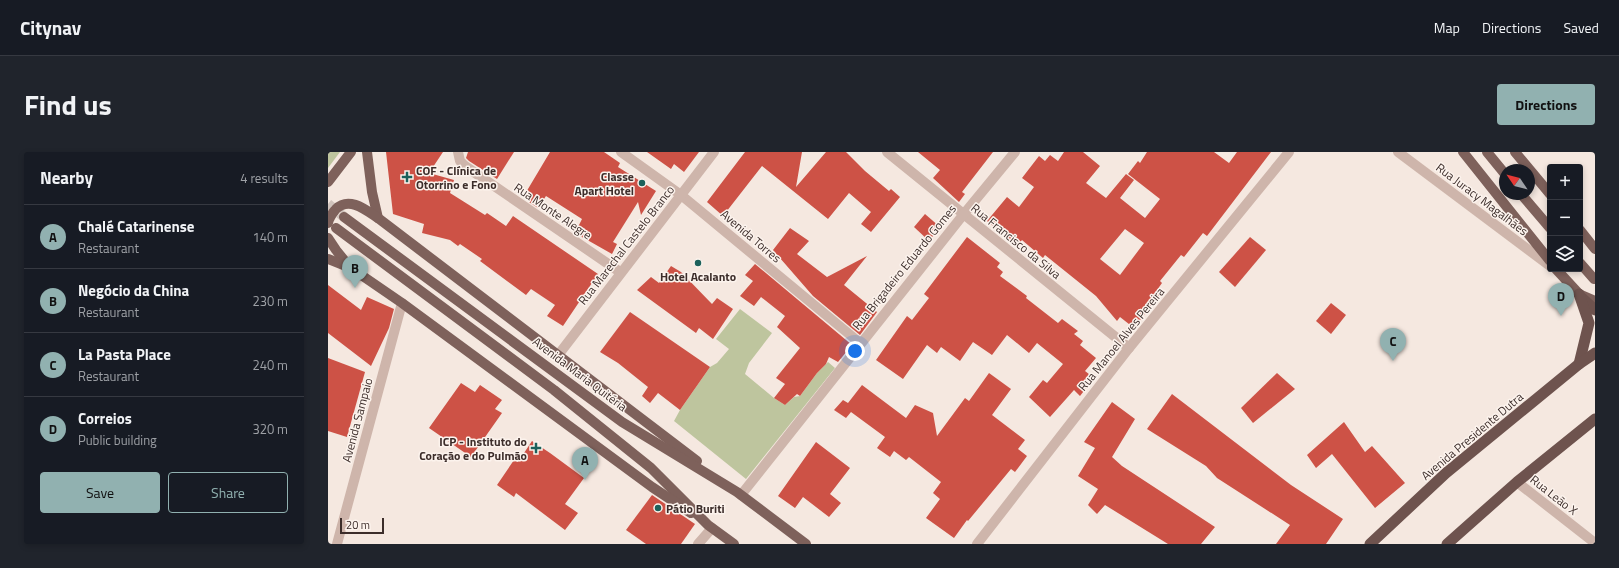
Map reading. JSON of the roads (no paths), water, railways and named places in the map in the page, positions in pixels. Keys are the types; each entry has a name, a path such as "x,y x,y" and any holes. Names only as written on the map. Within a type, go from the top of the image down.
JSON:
{"highway":[{"path":"1579,294 1595,310"},
{"path":"1579,294 1589,322 1579,364"},
{"name":"Avenida Presidente Dutra","path":"1370,544 1446,473 1579,364 1595,353"},
{"path":"1447,544 1517,482 1595,419"}],"main road":[{"path":"328,182 351,152"},
{"path":"367,152 372,192 378,218"},
{"path":"1463,152 1547,257"},
{"path":"1487,152 1499,167"},
{"path":"1520,154 1547,190"},
{"path":"1526,200 1547,224"},
{"path":"710,526 652,468 572,404 332,226 331,214 339,206 347,203 357,205 378,218 559,354 739,493"},
{"name":"Avenida Maria Quitéria","path":"344,217 622,422 739,493 806,544"},
{"path":"1583,234 1595,248"},
{"path":"328,238 351,268"},
{"path":"328,259 351,268 402,303 652,487 734,544"},
{"path":"1583,267 1594,280"},
{"path":"1559,272 1579,294 1595,301"}],"street":[{"name":"Rua Monte Alegre","path":"458,152 460,161 465,166 620,272"},
{"name":"Avenida Torres","path":"621,152 681,195 860,343"},
{"name":"Rua Marechal Castelo Branco","path":"559,354 620,272 714,152"},
{"name":"Rua Francisco da Silva","path":"887,152 1129,348"},
{"name":"Rua Brigadeiro Eduardo Gomes","path":"739,493 1015,152"},
{"name":"Rua Manoel Alves Pereira","path":"977,544 1129,348 1289,152"},
{"name":"Rua Juracy Magalhães","path":"1398,152 1547,264"},
{"name":"Avenida Sampaio","path":"337,544 402,303"},
{"name":"Rua Leão X","path":"1517,482 1595,543"},
{"path":"698,544 710,526"}],"tunnel":[{"path":"328,204 344,217"}],"place":[{"name":"COF - Clínica de Otorrino e Fono","path":"407,177"},
{"name":"Classe Apart Hotel","path":"642,183"},
{"name":"Hotel Acalanto","path":"698,263"},
{"name":"Negócio da China","path":"355,288"},
{"name":"Correios","path":"1561,316"},
{"name":"La Pasta Place","path":"1393,361"},
{"name":"ICP - Instituto do Coração e do Pulmão","path":"536,448"},
{"name":"Chalé Catarinense","path":"585,480"},
{"name":"Pátio Buriti","path":"658,508"}]}
